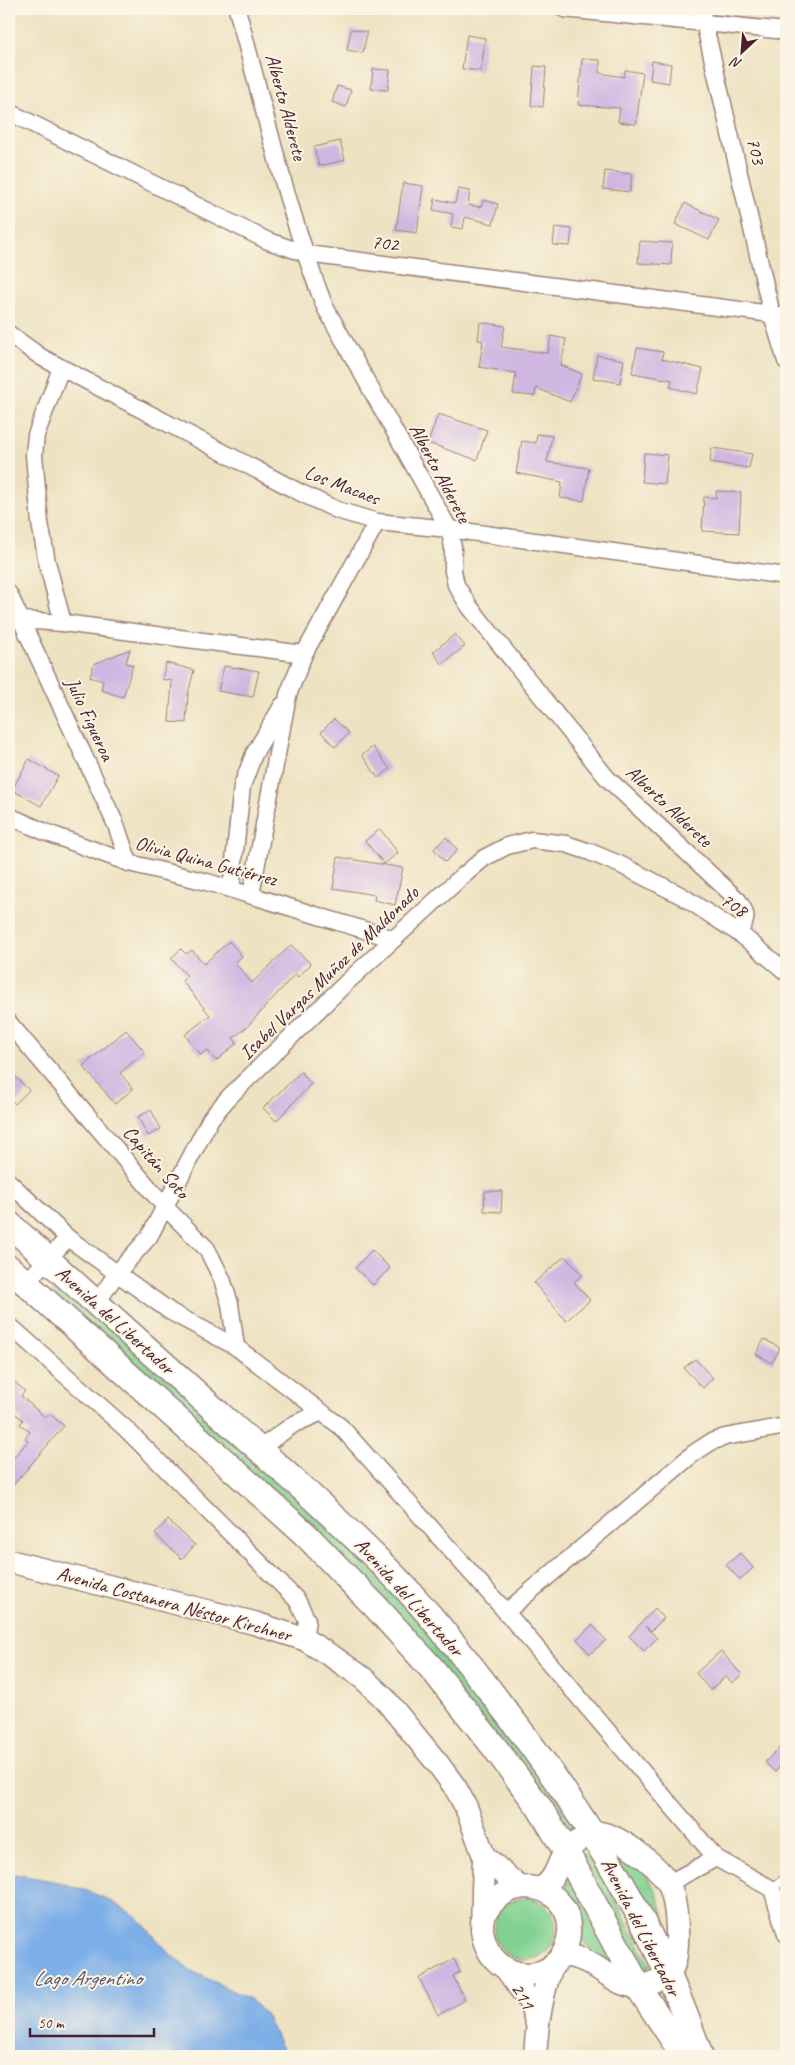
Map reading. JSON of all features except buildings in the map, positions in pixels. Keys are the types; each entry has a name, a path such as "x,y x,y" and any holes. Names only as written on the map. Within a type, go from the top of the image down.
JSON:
{"main road":[{"name":"Avenida del Libertador","path":"9,1224 338,1520 397,1579 453,1642 541,1756 592,1833 634,1905 669,1974 700,2056"},
{"name":"Avenida del Libertador","path":"17,1276 305,1534 376,1607 434,1671 495,1748 538,1807 566,1851 639,1988 684,2056"}],"street":[{"name":"Alberto Alderete","path":"237,9 294,219 325,307 449,529 454,547 453,571 456,585 469,606 607,778 738,900 746,913 745,922 738,933"},
{"path":"564,9 703,16 786,31"},
{"name":"703","path":"703,16 779,315 786,361"},
{"name":"702","path":"9,112 268,241 307,254 779,315"},
{"name":"Los Macaes","path":"9,334 41,357 61,368 337,510 377,522 449,529 786,576"},
{"path":"61,368 36,435 34,455 40,522 47,562 63,623"},
{"path":"231,889 242,786 254,754 288,696 304,654 377,522"},
{"name":"Julio Figueroa","path":"9,594 116,825 129,863"},
{"path":"21,620 63,623 304,654"},
{"path":"251,895 288,696"},
{"name":"Olivia Quina Gutiérrez","path":"9,816 45,832 129,863 231,889 394,939"},
{"name":"Isabel Vargas Muñoz de Maldonado","path":"96,1304 117,1273 149,1237 166,1208 211,1118 223,1104 339,990 484,858 507,846 532,840 566,844 590,852 682,896"},
{"name":"708","path":"682,896 738,933 786,972"},
{"path":"761,951 786,956"},
{"name":"Capitán Soto","path":"9,1023 166,1208 207,1249 222,1279 230,1304 236,1347"},
{"name":"Avenida del Libertador","path":"9,1182 68,1238 171,1312 236,1347 341,1427 506,1612 716,1858 772,1890"},
{"path":"17,1276 47,1259 68,1238"},
{"path":"9,1325 125,1428 298,1600 307,1620 304,1639"},
{"path":"259,1449 294,1424 322,1412"},
{"path":"506,1612 694,1453 711,1442 724,1438 786,1426"},
{"name":"Avenida Costanera Néstor Kirchner","path":"9,1561 254,1623 304,1639 333,1657 363,1678 384,1698 455,1787 466,1807 484,1856 529,1888"},
{"path":"484,1918 488,1907 507,1891 548,1884 554,1878 566,1851 592,1833 601,1833 614,1837 643,1856 669,1883 676,1916 678,1939 676,1955 669,1974 639,1988 622,1983 577,1957 558,1960"},
{"path":"484,1856 484,1918 482,1930 484,1943 488,1954 496,1963 518,1974 531,1974 543,1971 558,1960 567,1944 569,1932 568,1919 562,1906 552,1896 529,1888"},
{"path":"669,1883 716,1858"},
{"path":"772,1890 786,1934"},
{"name":"211","path":"535,2056 537,2024 546,1982 558,1960"},
{"name":"211","path":"507,1970 530,2002 537,2024"}],"lane":[{"path":"772,1890 786,1877"}],"green space":[{"path":"60,1281 248,1451 369,1568 481,1693 539,1768 577,1831 568,1836 524,1768 51,1292"},
{"path":"608,1847 623,1854 636,1864 647,1876 655,1890 661,1904 664,1920 664,1953"},
{"path":"590,1851 650,1966 641,1969 581,1856"},
{"path":"570,1875 622,1973 597,1957 588,1947 574,1923 567,1898 567,1886"},
{"path":"525,1898 537,1901 547,1907 553,1917 556,1929 553,1941 547,1951 537,1957 525,1960 513,1957 503,1951 497,1941 494,1929 497,1917 503,1907 513,1901"}],"water":[{"name":"Lago Argentino","path":"9,1873 58,1882 87,1891 107,1899 136,1916 172,1956 192,1971 251,2000 267,2017 285,2056 9,2056"}]}
